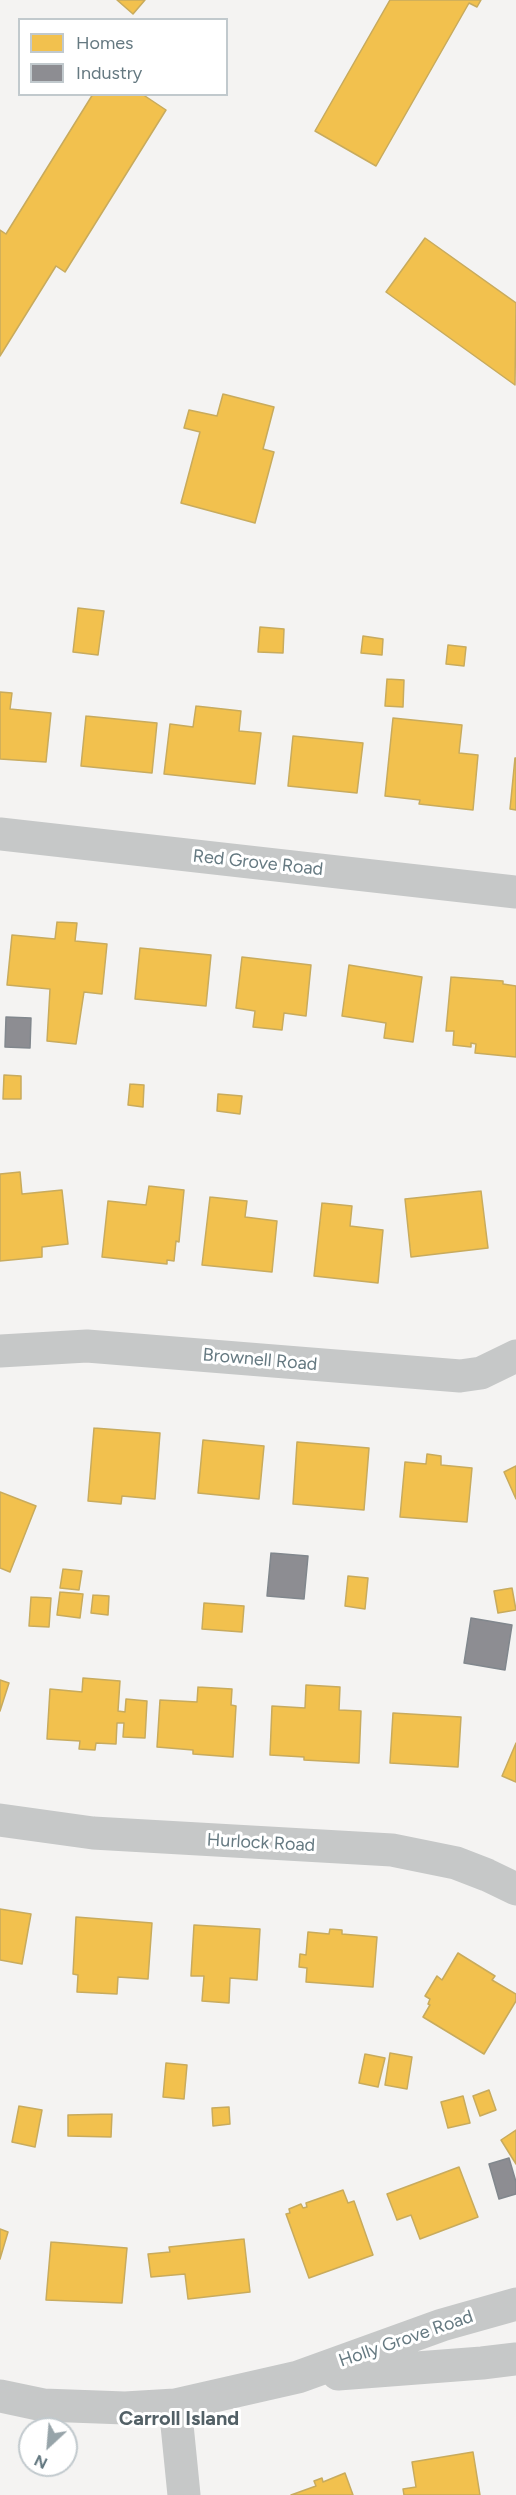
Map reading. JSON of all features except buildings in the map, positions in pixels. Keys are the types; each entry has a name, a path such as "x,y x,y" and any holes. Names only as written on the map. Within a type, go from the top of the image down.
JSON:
{"street":[{"name":"Red Grove Road","path":"0,834 516,892"},
{"name":"Brownell Road","path":"0,1351 87,1346 460,1376 481,1373 516,1356"},
{"name":"Hurlock Road","path":"0,1820 93,1833 392,1850 456,1863 516,1890"},
{"name":"Holly Grove Road","path":"0,2396 43,2405 125,2408 176,2405 297,2377 442,2325 516,2304"},
{"name":"Holly Grove Road","path":"297,2377 516,2359"},
{"path":"176,2405 184,2495"}],"district":[{"name":"Carroll Island","path":"179,2419"}]}
